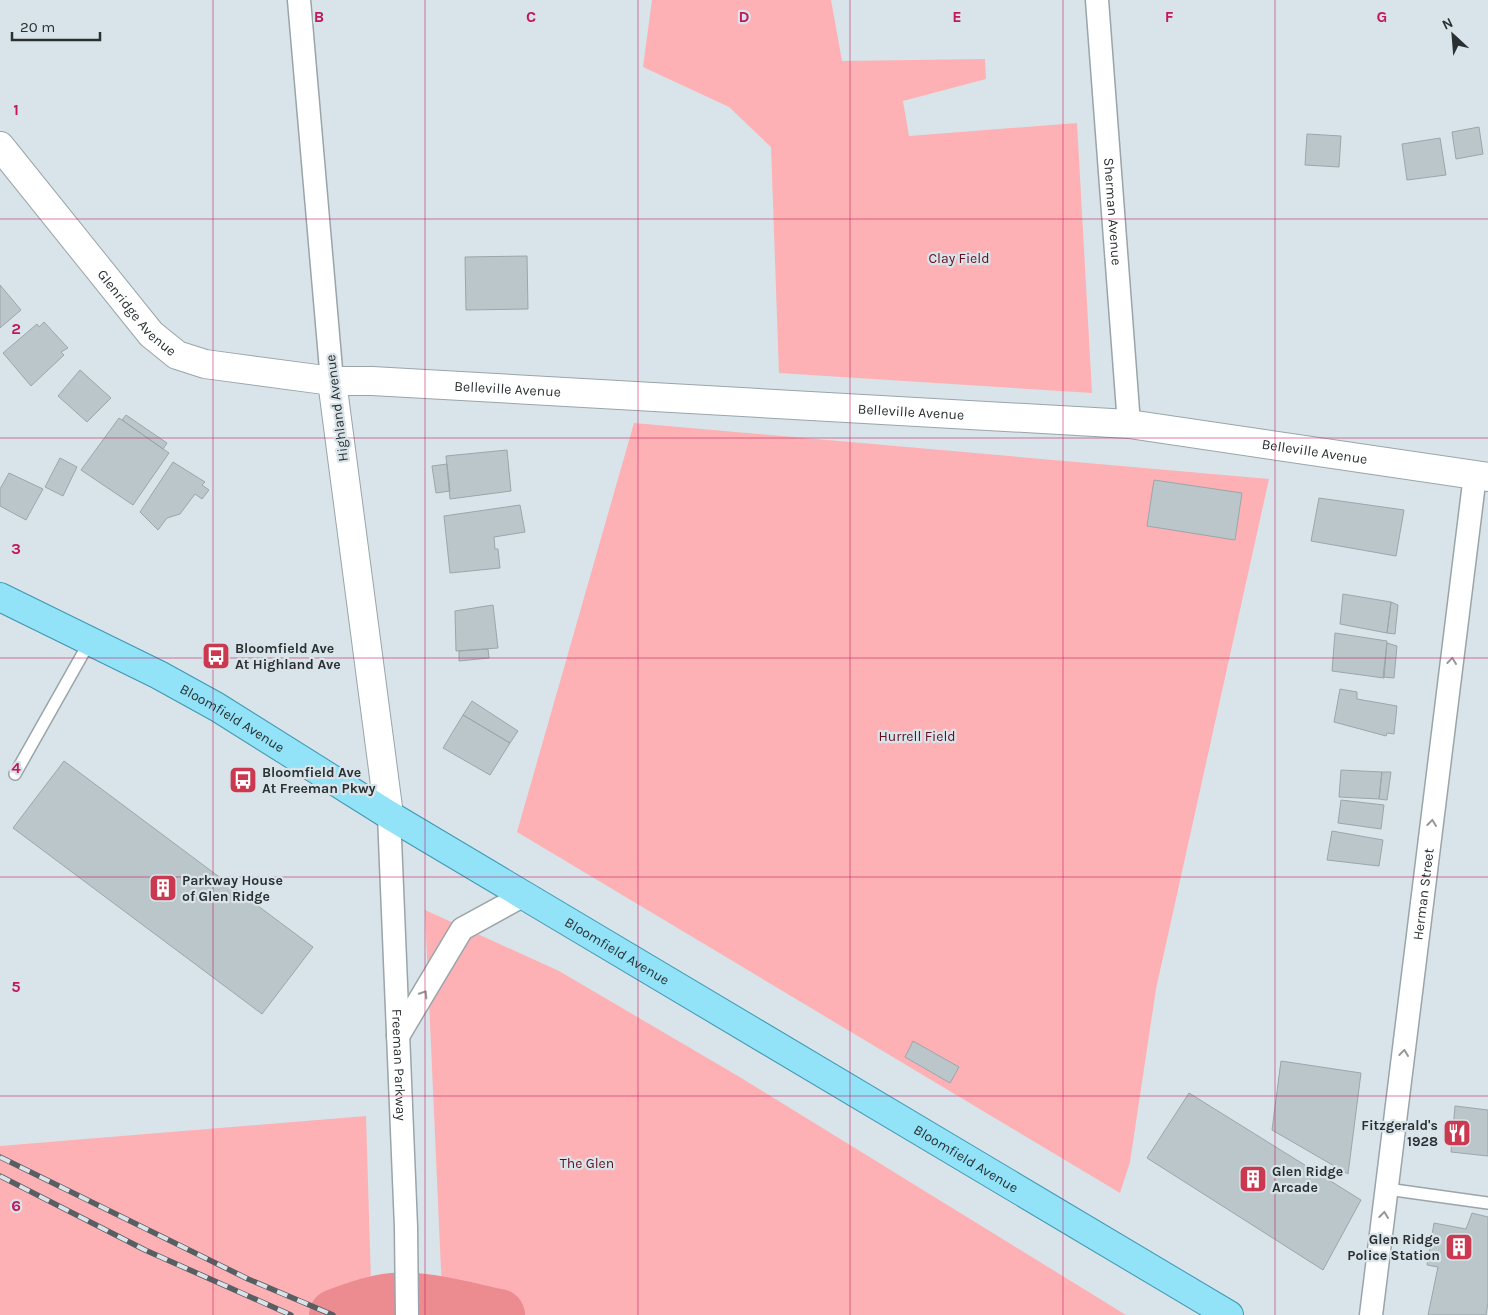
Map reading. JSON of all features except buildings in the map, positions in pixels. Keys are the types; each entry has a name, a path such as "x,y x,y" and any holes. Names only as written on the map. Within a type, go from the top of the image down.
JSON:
{"main road":[{"name":"Glenridge Avenue","path":"0,146 151,334 177,355 205,364 332,381"},
{"name":"Belleville Avenue","path":"332,381 372,381 1129,424 1482,476"},
{"name":"Highland Avenue","path":"332,381 389,815"},
{"name":"Bloomfield Avenue","path":"0,597 217,707 389,815 1229,1315"}],"street":[{"name":"Highland Avenue","path":"299,0 332,381"},
{"name":"Sherman Avenue","path":"1097,0 1129,424"},
{"name":"Herman Street","path":"1371,1315 1482,476"},
{"name":"Freeman Parkway","path":"389,815 406,1227 407,1315"},
{"path":"398,1036 462,929 524,895"}],"lane":[{"path":"14,774 90,641"},
{"path":"1387,1189 1488,1203"}],"green space":[{"name":"Clay Field","path":"652,0 831,0 842,61 985,59 986,79 903,101 909,136 1077,123 1092,393 779,373 771,147 729,107 643,67"},
{"name":"Hurrell Field","path":"634,423 1269,479 1156,989 1130,1162 1120,1193 517,832"},
{"name":"The Glen","path":"425,910 559,971 738,1076 1126,1315 443,1315"},
{"path":"366,1116 372,1315 0,1315 0,1146"}],"waterway":[{"path":"335,1315 356,1307 391,1299 418,1299 499,1315"}],"railway":[{"path":"0,1157 248,1279 333,1315"},
{"path":"0,1176 145,1250 291,1315"}],"place":[{"name":"Bloomfield Ave At Highland Ave","path":"216,656"},
{"name":"Bloomfield Ave At Freeman Pkwy","path":"243,780"},
{"name":"Parkway House of Glen Ridge","path":"163,888"},
{"name":"Fitzgerald's 1928","path":"1457,1133"},
{"name":"Glen Ridge Arcade","path":"1253,1179"},
{"name":"Glen Ridge Police Station","path":"1459,1247"}]}
